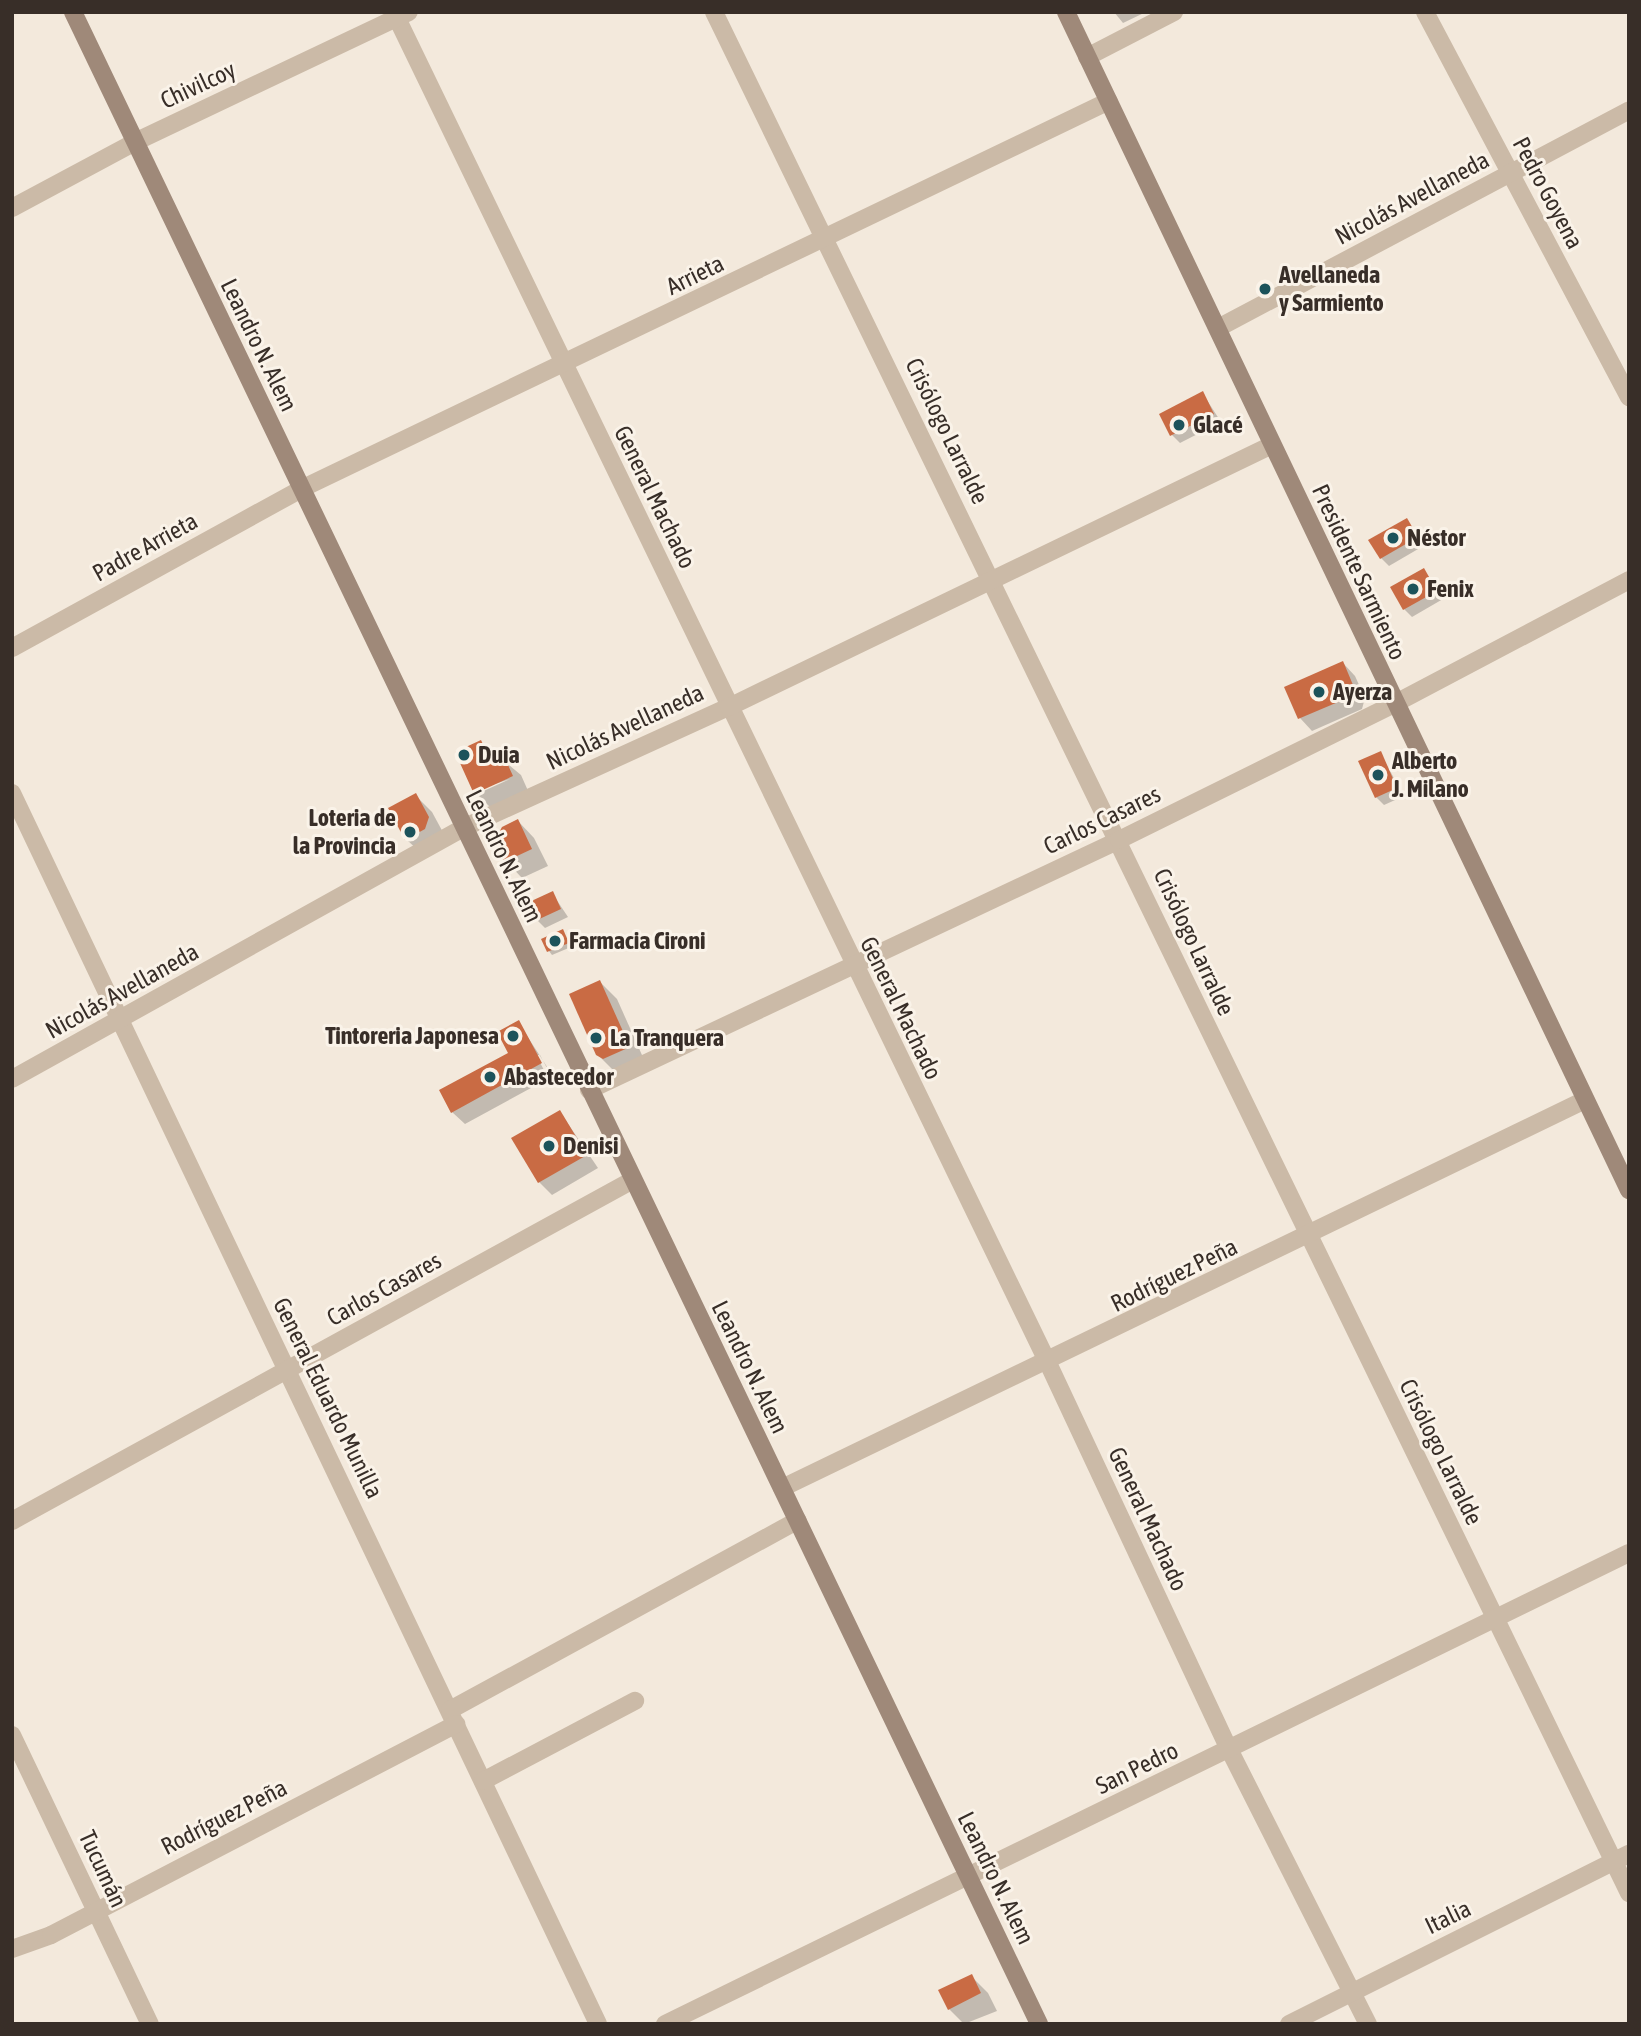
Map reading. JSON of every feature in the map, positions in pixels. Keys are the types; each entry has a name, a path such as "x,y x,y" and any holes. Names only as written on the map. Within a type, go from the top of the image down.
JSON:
{"street":[{"name":"Leandro N. Alem","path":"72,12 631,1181 798,1520 1039,2024"},
{"name":"Crisólogo Larralde","path":"714,12 1119,840 1308,1237 1496,1619 1621,1858 1629,1893"},
{"name":"Presidente Sarmiento","path":"1066,12 1394,704 1628,1189"},
{"path":"1087,57 1174,12"},
{"name":"Pedro Goyena","path":"1425,12 1629,397"},
{"name":"Chivilcoy","path":"12,208 135,142 400,14"},
{"name":"General Machado","path":"400,14 564,366 1048,1363 1230,1751 1368,2024"},
{"name":"Arrieta","path":"301,489 564,366 1109,101"},
{"name":"Nicolás Avellaneda","path":"1218,328 1629,110"},
{"name":"Nicolás Avellaneda","path":"12,1079 121,1021 463,828 729,707 1272,445"},
{"name":"Padre Arrieta","path":"12,648 301,489"},
{"name":"Carlos Casares","path":"589,1090 1119,840 1394,704 1629,580"},
{"name":"General Eduardo Munilla","path":"12,793 598,2024"},
{"name":"Rodríguez Peña","path":"782,1488 1048,1363 1585,1100"},
{"name":"Carlos Casares","path":"12,1521 631,1181"},
{"name":"Rodríguez Peña","path":"12,1949 96,1911 453,1717 798,1520"},
{"name":"San Pedro","path":"665,2024 1230,1751 1629,1553"},
{"path":"483,1781 635,1701"},
{"name":"Tucumán","path":"12,1735 150,2024"},
{"name":"Italia","path":"1289,2024 1621,1858"}],"building":[{"name":"Glacé","path":"1203,391 1214,414 1170,436 1159,414"},
{"name":"Néstor","path":"1407,518 1418,537 1380,559 1368,540"},
{"name":"Fenix","path":"1424,568 1437,591 1403,610 1390,587"},
{"name":"Ayerza","path":"1343,661 1353,685 1350,697 1298,719 1284,687"},
{"path":"481,740 491,762 504,756 513,776 474,794 455,752"},
{"name":"Alberto J. Milano","path":"1381,751 1397,788 1375,798 1358,761"},
{"path":"416,793 429,817 425,829 405,840 388,808"},
{"path":"518,819 532,849 504,862 494,842 502,827"},
{"path":"553,891 561,909 535,921 527,903"},
{"name":"Farmacia Cironi","path":"563,929 569,943 547,952 541,939"},
{"path":"600,980 630,1047 603,1059 596,1055 569,994"},
{"name":"Abastecedor","path":"519,1020 542,1063 451,1113 439,1090 508,1053 497,1032"},
{"name":"Denisi","path":"560,1110 587,1155 538,1183 511,1138"},
{"path":"972,1974 981,1993 948,2010 938,1990"}],"place":[{"name":"Avellaneda y Sarmiento","path":"1265,289"},
{"name":"Glacé","path":"1179,425"},
{"name":"Néstor","path":"1393,538"},
{"name":"Fenix","path":"1413,589"},
{"name":"Ayerza","path":"1319,692"},
{"name":"Duia","path":"464,755"},
{"name":"Alberto J. Milano","path":"1378,775"},
{"name":"Loteria de la Provincia","path":"410,832"},
{"name":"Farmacia Cironi","path":"555,941"},
{"name":"Tintoreria Japonesa","path":"513,1036"},
{"name":"La Tranquera","path":"596,1038"},
{"name":"Abastecedor","path":"490,1077"},
{"name":"Denisi","path":"549,1146"}]}
